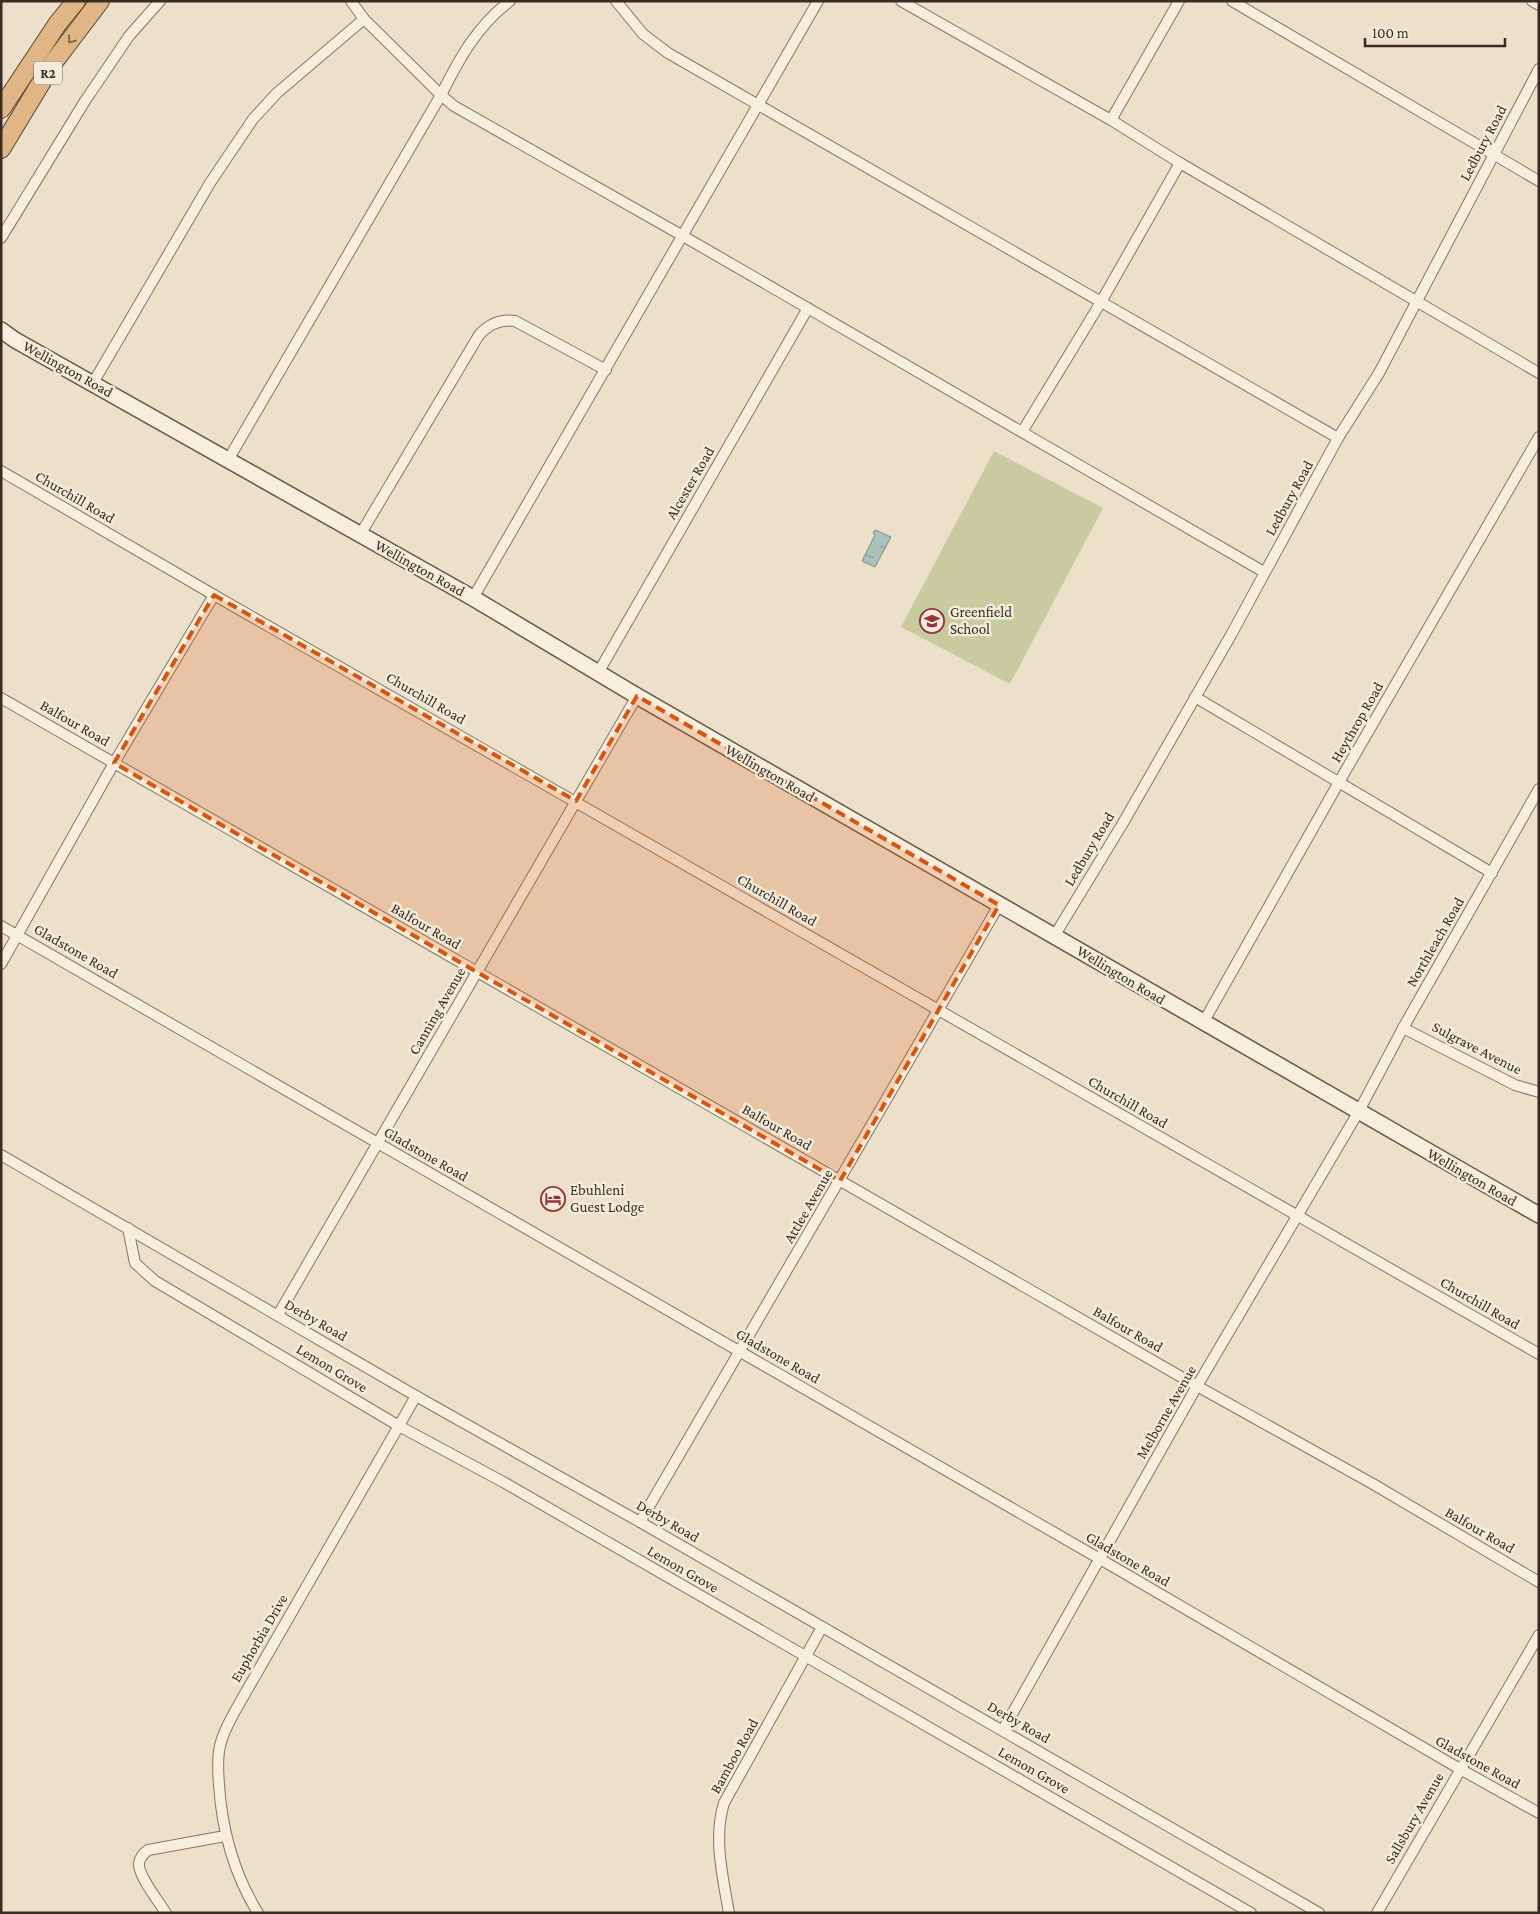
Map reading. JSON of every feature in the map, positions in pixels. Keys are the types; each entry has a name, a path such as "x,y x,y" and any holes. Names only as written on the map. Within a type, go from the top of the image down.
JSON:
{"highway":[{"name":"R2","path":"1,109 47,39 76,1"},
{"name":"R2","path":"1,149 53,63 100,1"}],"main road":[{"name":"Wellington Road","path":"1,330 15,340 473,598 637,696 1539,1215"}],"street":[{"path":"1,238 85,101 129,36 160,1"},
{"path":"351,1 364,19 454,106 683,236 1264,572"},
{"path":"228,460 441,95 455,66 475,35 495,12 510,1"},
{"path":"616,1 643,34 668,53 1338,438"},
{"path":"473,598 818,1"},
{"path":"901,1 1111,120 1180,163 1539,373"},
{"path":"1111,120 1179,1"},
{"path":"1232,1 1539,181"},
{"path":"1532,1 1539,5"},
{"path":"93,383 210,182 253,119 277,93 364,19"},
{"name":"Ledbury Road","path":"1055,935 1195,697 1300,510 1338,438 1379,373 1539,69"},
{"path":"1022,432 1101,302 1180,163"},
{"name":"Alcester Road","path":"598,673 808,308"},
{"path":"360,535 479,335 485,328 501,321 515,321 606,370"},
{"name":"Heythrop Road","path":"1203,1023 1339,782 1539,437"},
{"name":"Churchill Road","path":"1,471 1297,1217 1539,1354"},
{"path":"1,964 114,763 214,595"},
{"name":"Canning Avenue","path":"278,1316 637,696"},
{"path":"1195,697 1492,873"},
{"name":"Balfour Road","path":"1,698 1197,1386 1373,1484 1539,1582"},
{"name":"Northleach Road","path":"1359,1112 1403,1028 1539,789"},
{"name":"Attlee Avenue","path":"640,1522 999,905"},
{"name":"Gladstone Road","path":"1,926 1539,1813"},
{"name":"Sulgrave Avenue","path":"1403,1028 1515,1085 1539,1092"},
{"name":"Melborne Avenue","path":"1002,1730 1197,1386 1359,1112"},
{"name":"Derby Road","path":"1,1155 416,1396 822,1626 1319,1913"},
{"name":"Lemon Grove","path":"128,1228 135,1263 155,1281 399,1426 505,1483 1251,1913"},
{"name":"Euphorbia Drive","path":"258,1913 250,1900 225,1836 218,1770 220,1747 227,1726 416,1396"},
{"name":"Bamboo Road","path":"729,1913 719,1842 724,1803 822,1626"},
{"name":"Sallsbury Avenue","path":"1377,1913 1539,1635"},
{"path":"166,1913 139,1870 139,1860 142,1855 148,1850 225,1836"}],"highlighted area":[{"path":"214,595 576,801 637,696 999,905 840,1181 114,763"}],"green space":[{"path":"994,451 1103,508 1010,684 901,627"}],"water":[{"path":"875,530 891,537 875,567 862,561 875,535 873,533"}],"place":[{"name":"Greenfield School","path":"932,621"},
{"name":"Ebuhleni Guest Lodge","path":"553,1199"}]}
